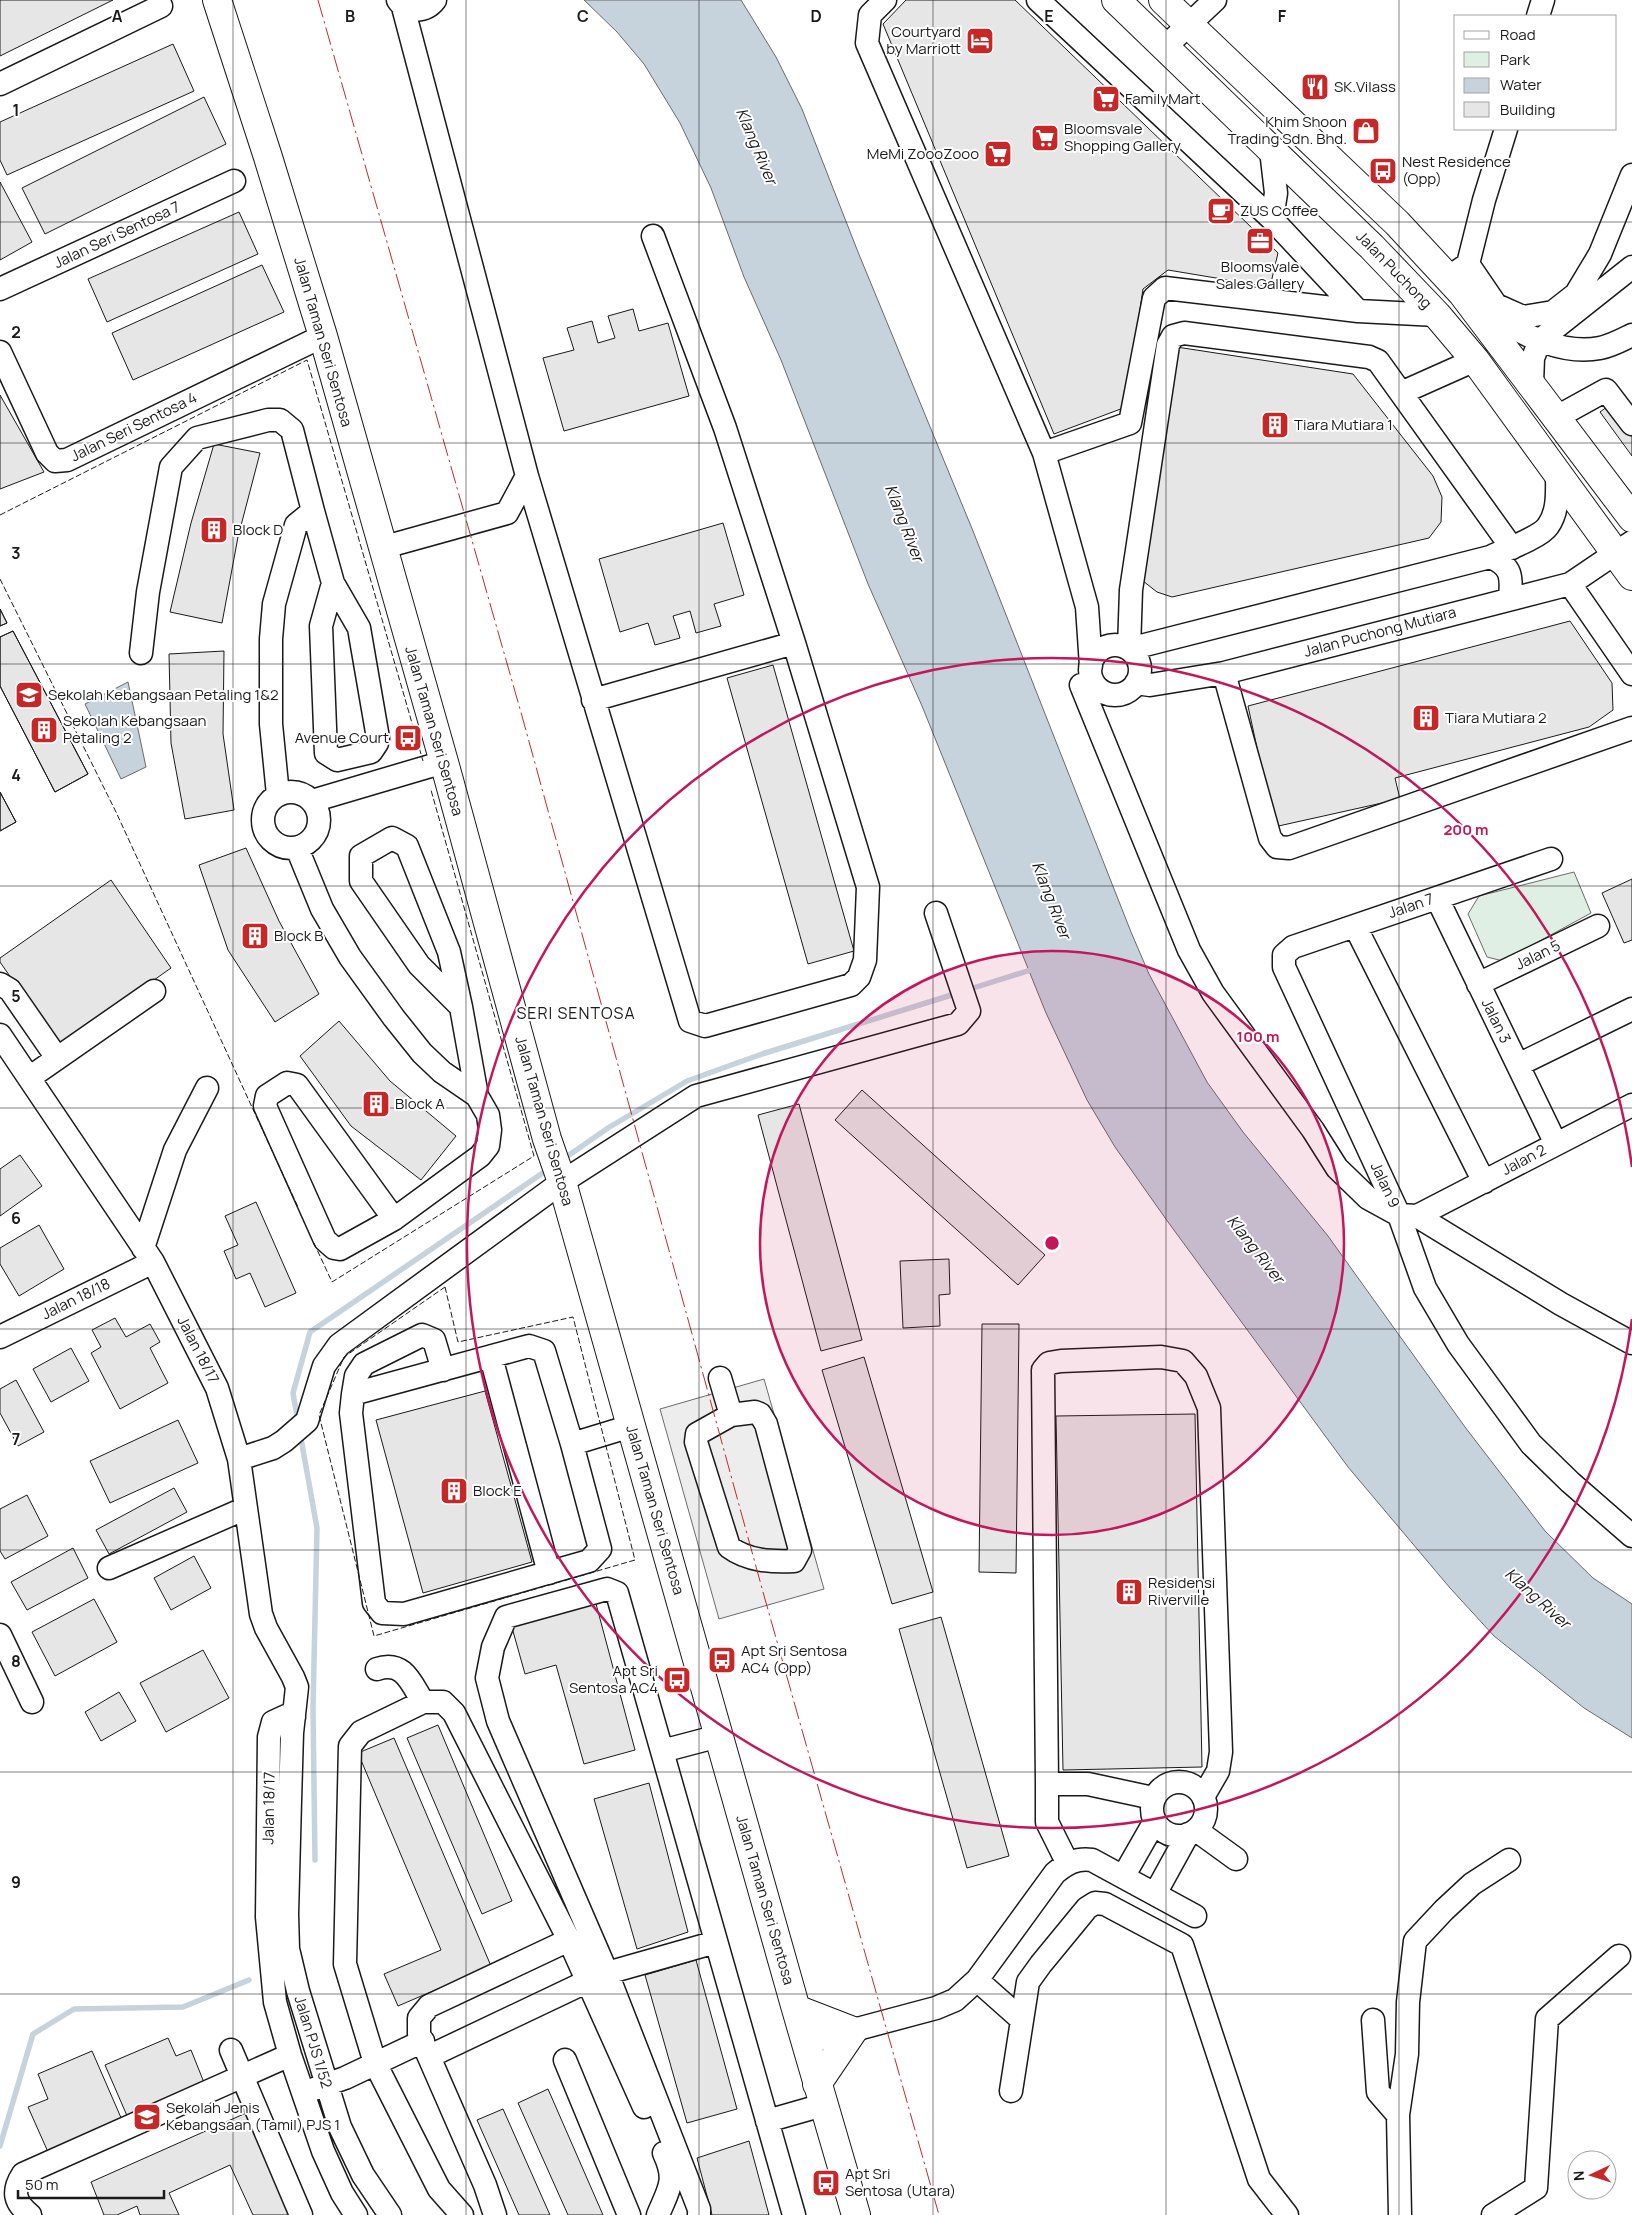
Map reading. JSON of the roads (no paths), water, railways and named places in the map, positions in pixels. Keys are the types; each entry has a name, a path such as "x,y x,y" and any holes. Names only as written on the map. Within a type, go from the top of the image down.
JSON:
{"main road":[{"name":"Jalan Taman Seri Sentosa","path":"217,0 267,154 322,336 381,548 446,770 547,1139 562,1182 805,2043 856,2215"},
{"name":"Jalan Puchong","path":"1116,0 1372,247 1437,315 1475,360 1557,473 1624,547 1632,576"},
{"path":"1163,0 1225,57 1397,223 1459,278 1532,383 1632,518"},
{"path":"796,2009 853,2031 820,2094"}],"street":[{"path":"401,3 415,11 431,7 436,0"},
{"path":"885,0 870,15 868,43 882,81 1044,453 1087,607 1086,676 1190,950 1213,993 1312,1130 1337,1168 1368,1198 1408,1216 1425,1288 1458,1344 1531,1444 1570,1482 1632,1536"},
{"path":"1038,0 1272,219 1358,310"},
{"path":"1164,47 1215,0"},
{"path":"1538,15 1543,0"},
{"path":"401,3 527,476 593,700 690,1021 705,1026 851,985 860,977 865,960 868,887 794,643 725,428 653,236"},
{"path":"0,84 161,6"},
{"path":"882,81 906,92"},
{"path":"1459,278 1506,130"},
{"path":"1271,150 1276,193 1272,219"},
{"path":"1532,383 1533,358 1540,340 1584,296 1632,175"},
{"name":"Jalan Seri Sentosa 7","path":"0,289 234,181"},
{"path":"1459,278 1496,305 1523,317 1553,312 1632,267"},
{"path":"1459,278 1512,328 1540,340 1574,349 1600,348 1632,335"},
{"path":"1044,453 1130,423 1154,298 1165,288 1358,310 1437,315"},
{"path":"1124,647 1168,345 1173,336 1184,333 1369,357 1378,361 1512,548"},
{"name":"Jalan Seri Sentosa 4","path":"0,352 48,453 56,461 67,460 322,336"},
{"path":"1401,393 1475,360"},
{"path":"1557,417 1606,390 1632,424"},
{"path":"141,653 148,592 171,468 197,438 268,420 280,420 292,430 333,583 359,628 378,738 371,752 337,760 326,753 321,626 333,583"},
{"path":"1086,676 1094,657 1101,650 1110,646 1124,647 1490,557 1512,548 1548,527 1554,514 1557,473"},
{"path":"381,548 507,513 527,476"},
{"path":"278,795 271,724 271,639 274,604 296,525 313,511"},
{"path":"507,513 544,535"},
{"name":"Jalan Puchong Mutiara","path":"1136,683 1150,685 1224,673 1570,584 1624,547"},
{"path":"1490,557 1500,561 1508,569 1511,586 1510,598"},
{"path":"1570,584 1632,674"},
{"path":"1086,676 1091,676 1095,685 1111,695 1130,691 1140,674 1140,665 1136,655 1124,647 1087,607"},
{"path":"593,700 794,643"},
{"path":"1224,673 1270,838 1277,847 1288,848 1632,728"},
{"path":"316,808 446,770"},
{"path":"288,792 298,793 316,808 316,834 310,842 297,848 288,848 277,844 266,833 264,813 270,801 278,795 288,792"},
{"path":"394,1219 297,1085 287,1083 267,1096 264,1106 325,1240 334,1248 340,1248 394,1219 480,1156 488,1146 490,1130 488,1115 477,1096 461,1007 449,952 407,846 392,838 362,856 361,881 419,966 461,1007"},
{"path":"297,848 322,909 350,957 394,1018 422,1053 442,1072 477,1096"},
{"name":"Jalan 7","path":"1284,967 1284,955 1293,947 1551,859"},
{"name":"Jalan 3","path":"1437,898 1556,1144"},
{"path":"239,1459 273,1448 284,1441 307,1420 324,1366 339,1345 562,1182 696,1096 958,1024 968,1011 936,913"},
{"path":"1355,926 1484,1182"},
{"name":"Jalan 5","path":"1478,984 1598,926"},
{"name":"Jalan 9","path":"1284,967 1408,1216 1632,1343"},
{"path":"0,984 10,990 57,1058"},
{"path":"29,1078 154,991"},
{"path":"1518,1065 1632,1009"},
{"name":"Jalan 18/17","path":"0,1035 148,1255 217,1388 239,1459 261,1614 266,1628 297,1687 277,1915"},
{"path":"148,1255 175,1150 206,1088"},
{"name":"Jalan 2","path":"1408,1216 1484,1182 1632,1105"},
{"name":"Jalan 18/18","path":"0,1337 148,1255"},
{"path":"353,1394 443,1370 491,1357 529,1346 544,1351 572,1444 600,1549 589,1561 404,1614 382,1613 374,1603 351,1413 353,1394 356,1376 364,1364 422,1335 434,1340 443,1370"},
{"path":"491,1357 549,1573"},
{"path":"1068,1864 1047,1822 1043,1370 1048,1364 1061,1361 1161,1357 1183,1361 1196,1376 1210,1408 1221,1752 1218,1771 1203,1797"},
{"path":"720,1378 731,1415"},
{"path":"756,1412 760,1414 766,1424 800,1550 794,1561 772,1562 748,1557 740,1555 729,1547 696,1442 697,1434 731,1415 756,1412"},
{"path":"572,1444 631,1426"},
{"path":"108,1568 246,1508"},
{"path":"658,2215 671,2182 672,2169 498,1720 487,1678 493,1647 506,1617 607,1589 617,1593 794,2215"},
{"path":"0,1635 32,1702"},
{"path":"377,1669 389,1666 401,1670 423,1702"},
{"path":"462,2215 439,2188 375,2063 345,1964 350,1746 362,1732 423,1702 443,1702 454,1713 569,1940 597,1977 699,2209 699,2215"},
{"path":"662,1751 719,1736"},
{"path":"1155,1894 1192,1832 1202,1823 1205,1815 1203,1797 1198,1790 1182,1782 1165,1785 1158,1790 1152,1807 1155,1821 1162,1830 1170,1834 1192,1832 1236,1860"},
{"path":"1047,1784 1088,1784 1154,1798"},
{"path":"1123,1877 1155,1821"},
{"path":"805,2043 936,2008 955,2000 977,1980 1055,1874 1068,1864 1082,1859 1092,1860 1195,1916"},
{"path":"1400,2215 1398,2115 1407,2054 1408,2002 1415,1941 1472,1884 1509,1860"},
{"path":"1011,2091 1028,1982 1087,1908 1095,1903 1104,1904 1182,1945 1258,2179 1287,2215"},
{"name":"Jalan PJS 1/52","path":"277,1915 275,2002 290,2055 323,2151 342,2193 356,2215"},
{"name":"Jalan PJS 1/52","path":"277,1915 288,1949 298,1991 340,2127 363,2175 390,2215"},
{"path":"495,2215 485,2185 420,2034 419,2018 429,2006 569,1940"},
{"path":"303,2094 375,2063 426,2048 597,1977 716,1942"},
{"path":"1493,2215 1536,2188 1547,2018 1620,1956"},
{"path":"977,1980 1022,2020"},
{"path":"1373,2020 1378,2092 1398,2115"},
{"path":"231,2050 301,2215"},
{"path":"30,2215 17,2200 16,2186 23,2174 290,2055"},
{"path":"565,2060 629,2215"},
{"path":"767,2121 820,2094"}],"water":[{"name":"Klang River","path":"584,0 741,0 776,57 802,109 858,252 973,531 1149,974 1207,1082 1243,1132 1328,1236 1465,1427 1545,1531 1593,1578 1632,1604 1632,1738 1584,1708 1494,1636 1450,1588 1348,1467 1115,1147 1087,1100 1046,1013 922,706 868,584 781,360 744,277 711,188 680,123 644,64 617,32"},
{"path":"128,682 146,767 121,779 85,704"}],"waterway":[{"path":"967,990 1037,968"},
{"path":"562,1160 608,1128 687,1081 762,1054 958,993"},
{"path":"298,1422 293,1393 310,1332 550,1168"},
{"path":"300,1433 317,1528 313,1708 315,1860"},
{"path":"0,2146 33,2034 74,2009 183,2007 249,1980"}],"place":[{"name":"Courtyard by Marriott","path":"980,41"},
{"name":"SK.Vilass","path":"1315,87"},
{"name":"FamilyMart","path":"1106,99"},
{"name":"Khim Shoon Trading Sdn. Bhd.","path":"1366,131"},
{"name":"Bloomsvale Shopping Gallery","path":"1045,138"},
{"name":"MeMi ZoooZooo","path":"998,154"},
{"name":"Nest Residence (Opp)","path":"1383,171"},
{"name":"ZUS Coffee","path":"1221,211"},
{"name":"Bloomsvale Sales Gallery","path":"1260,241"},
{"name":"Tiara Mutiara 1","path":"1275,425"},
{"name":"Block D","path":"214,530"},
{"name":"Sekolah Kebangsaan Petaling 1&2","path":"29,695"},
{"name":"Tiara Mutiara 2","path":"1426,718"},
{"name":"Sekolah Kebangsaan Petaling 2","path":"44,730"},
{"name":"Avenue Court","path":"408,738"},
{"name":"Block B","path":"255,936"},
{"name":"Block A","path":"376,1104"},
{"name":"Block E","path":"454,1491"},
{"name":"Residensi Riverville","path":"1129,1592"},
{"name":"Apt Sri Sentosa AC4 (Opp)","path":"722,1660"},
{"name":"Apt Sri Sentosa AC4","path":"677,1680"},
{"name":"Sekolah Jenis Kebangsaan (Tamil) PJS 1","path":"147,2117"},
{"name":"Apt Sri Sentosa (Utara)","path":"826,2183"}],"district":[{"name":"SERI SENTOSA","path":"576,1013"}]}
